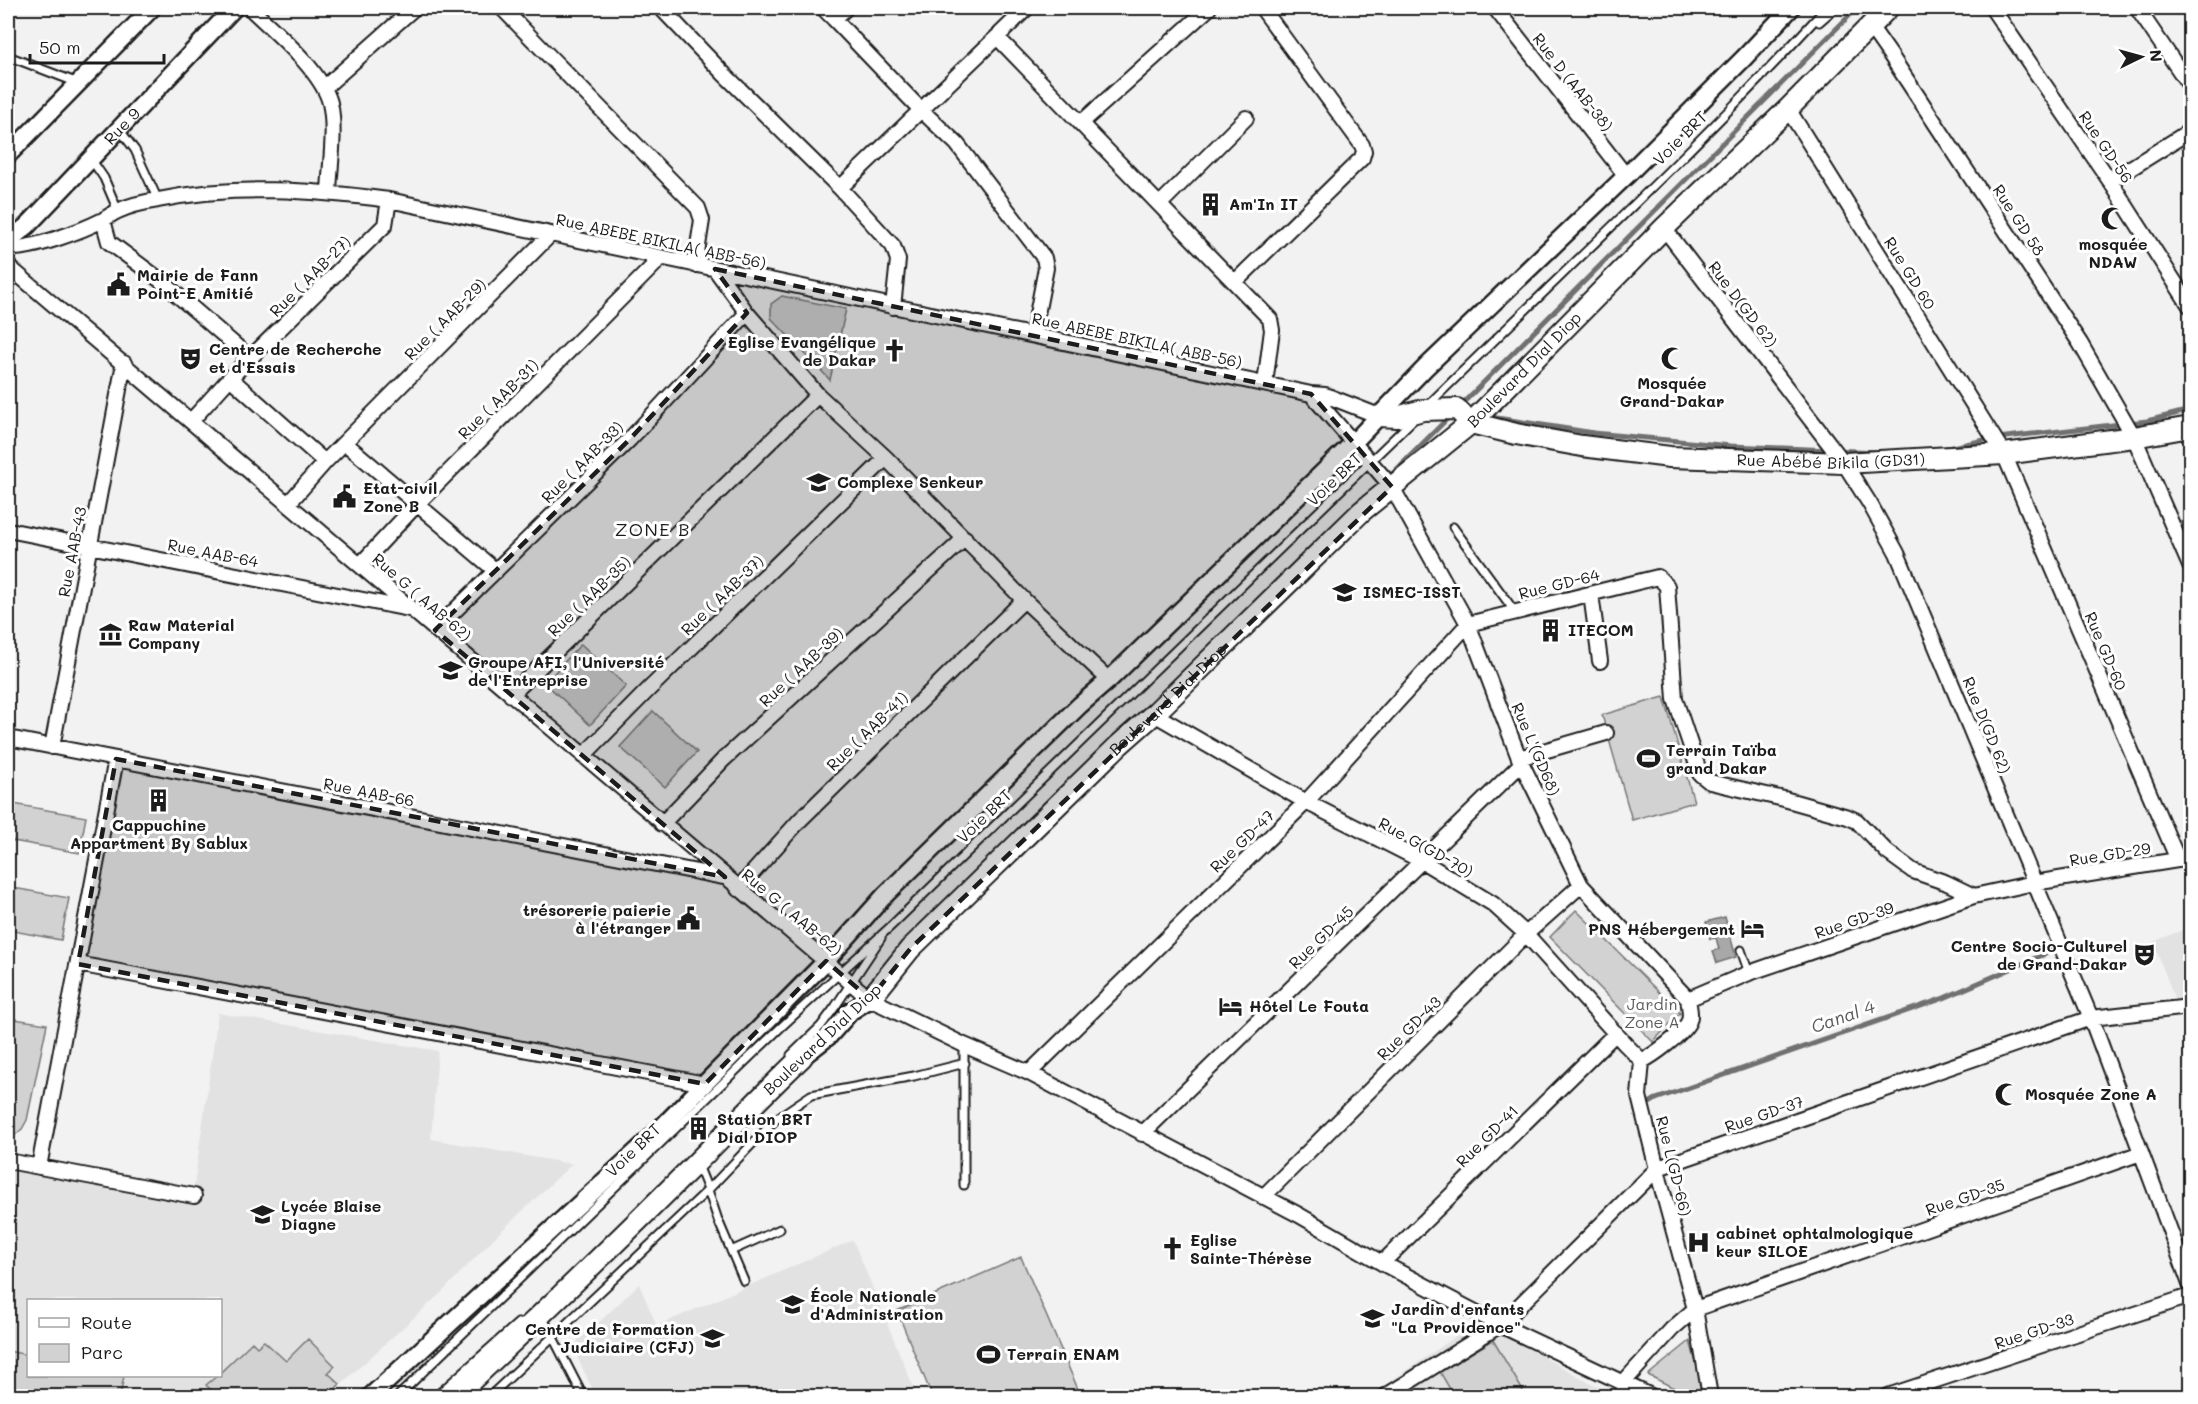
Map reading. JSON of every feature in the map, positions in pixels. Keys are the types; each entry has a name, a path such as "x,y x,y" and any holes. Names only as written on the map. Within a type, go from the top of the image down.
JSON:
{"main road":[{"name":"Boulevard Dial Diop","path":"870,999 910,949 1119,745 1154,714 1362,511 1471,423 1664,228 1788,109 1888,8"},
{"name":"Rue Abébé Bikila (GD31)","path":"1379,416 1397,417 1423,410 1457,409 1471,423 1582,446 1670,457 1844,463 2004,454 2134,437 2190,427"},
{"name":"Boulevard Dial Diop","path":"455,1396 533,1316 697,1162 796,1057"}],"street":[{"path":"11,144 79,83 152,8"},
{"name":"Rue 9","path":"8,240 27,226 234,8"},
{"path":"250,8 295,52 325,87 331,105 332,124 329,192"},
{"path":"325,87 414,8"},
{"path":"502,8 698,208 702,220 695,265"},
{"path":"661,8 724,74 840,188 893,246 898,260 893,307"},
{"path":"823,8 957,144 1044,258 1046,268 1033,335"},
{"path":"834,19 846,8"},
{"path":"840,188 1027,8"},
{"path":"1081,123 1209,8"},
{"path":"1235,282 1362,158 1364,151 1362,145 1262,8"},
{"name":"Rue D (AAB-38)","path":"1495,8 1626,176"},
{"path":"371,1396 833,967 885,895 1353,443 1425,368 1626,176 1791,8"},
{"name":"Rue GD-56","path":"1992,8 2110,181 2190,306"},
{"path":"2137,8 2190,86"},
{"name":"Rue GD 58","path":"1869,26 1892,56 2080,344 2134,437 2190,566"},
{"path":"997,37 1270,319 1272,325 1265,384"},
{"name":"Rue GD 60","path":"1788,109 2004,454"},
{"path":"1160,204 1246,118"},
{"path":"2110,181 2190,130"},
{"name":"Rue ABEBE BIKILA( ABB-56)","path":"8,248 20,249 37,244 103,220 118,211 158,200 241,190 329,192 389,200 893,307 1311,394 1325,395 1379,416"},
{"name":"Rue ( AAB-27)","path":"190,421 230,378 385,225 389,200"},
{"path":"8,220 8,240"},
{"path":"103,220 109,242 160,280 250,358"},
{"name":"Rue D(GD 62)","path":"1664,228 1844,463 1897,553 2091,1018 2190,1284"},
{"name":"Rue ( AAB-29)","path":"288,504 325,462 550,235"},
{"name":"Rue ( AAB-31)","path":"360,565 417,504 661,258"},
{"name":"Rue G ( AAB-62)","path":"8,266 870,999 964,1045 1029,1073 1500,1325 1651,1396"},
{"path":"715,269 747,313 819,395 886,458 1024,600 1109,680"},
{"name":"Rue ( AAB-33)","path":"435,630 630,439 747,313"},
{"name":"Rue AAB-43","path":"52,747 124,363"},
{"path":"230,378 325,462"},
{"path":"1311,394 1392,487"},
{"name":"Rue ( AAB-35)","path":"511,695 819,395"},
{"path":"345,443 496,571"},
{"name":"Rue GD-60","path":"2004,454 2184,859"},
{"name":"Rue ( AAB-37)","path":"583,756 886,458"},
{"name":"Rue L'(GD68)","path":"1392,487 1468,624 1520,760 1581,885 1688,999"},
{"name":"Rue AAB-64","path":"8,530 411,609"},
{"name":"Rue ( AAB-39)","path":"662,824 724,759 965,538"},
{"name":"Rue GD-64","path":"1468,624 1658,577 1667,586 1675,699 1700,774 1710,782 1784,798 1857,821 1887,852 1912,871 1947,883 1974,897"},
{"path":"1591,594 1600,660"},
{"name":"Rue ( AAB-41)","path":"738,889 800,820 1024,600"},
{"name":"Rue GD-47","path":"1029,1073 1306,802 1468,624"},
{"name":"Rue G(GD-70)","path":"1154,714 1306,802 1422,861 1493,904 1526,934 1642,1061"},
{"path":"1520,760 1606,733"},
{"name":"Rue AAB-66","path":"8,738 725,877"},
{"path":"39,1167 116,759"},
{"name":"Rue GD-45","path":"1142,1134 1422,861 1520,760"},
{"name":"Rue GD-29","path":"2034,883 2184,859"},
{"name":"Rue GD-39","path":"1688,999 1749,973 1974,897 2034,883"},
{"name":"Rue GD-43","path":"1263,1197 1526,934 1581,885"},
{"path":"78,964 705,1084"},
{"name":"Boulevard Dial Diop","path":"796,1057 829,1036 851,1011 870,999"},
{"path":"1642,1061 1660,1049 1687,1024 1690,1015 1688,999"},
{"name":"Rue GD-37","path":"1386,1396 1500,1325 1658,1168 2091,1018 2190,1007"},
{"name":"Rue GD-41","path":"1382,1263 1616,1033"},
{"name":"Rue L(GD-66)","path":"1642,1061 1639,1095 1695,1309 1710,1396"},
{"name":"Rue GD-35","path":"1622,1384 1672,1329 1695,1309 2141,1153"},
{"path":"8,1161 194,1196"},
{"name":"Rue GD-33","path":"1888,1396 2190,1296"}],"lane":[{"name":"Voie BRT","path":"398,1396 696,1108 833,967 890,927 1370,462 1618,220 1826,8"},
{"name":"Voie BRT","path":"1792,45 1835,8"},
{"path":"8,56 79,83"},
{"path":"119,129 135,150 158,200"},
{"path":"91,159 104,178 118,211"},
{"path":"1453,527 1515,612"},
{"name":"Voie BRT","path":"796,1057 890,927"},
{"path":"1741,950 1749,973"},
{"path":"964,1045 964,1185"},
{"path":"490,1396 708,1190 777,1118 811,1095 914,1076 964,1063"},
{"path":"594,1252 672,1179 781,1065"},
{"path":"697,1162 744,1281"},
{"path":"731,1251 780,1229"},
{"path":"436,1396 533,1316 553,1335 583,1396"}],"highlighted area":[{"path":"715,269 1311,394 1392,487 910,949 870,999 826,961 705,1084 78,964 116,759 725,877 435,630 630,439 747,313"}],"shaded area":[{"path":"1725,917 1736,957 1717,963 1713,951 1719,949 1716,938 1710,939 1706,922"},
{"path":"2190,927 2190,999 2176,1002 2153,942"},
{"name":"Lycée Blaise Diagne","path":"218,1013 438,1051 431,1139 572,1164 496,1236 442,1292 328,1396 8,1396 8,1158 193,1193"},
{"name":"École Nationale d'Administration","path":"853,1240 917,1396 596,1396 575,1353 578,1339 590,1331 639,1284 657,1326"},
{"path":"1478,1321 1611,1394 1617,1396 1370,1396"}],"green space":[{"path":"782,296 846,309 830,380 771,318 771,304"},
{"path":"581,644 626,686 590,725 545,683"},
{"name":"Terrain Taïba grand Dakar","path":"1664,697 1694,802 1632,820 1602,715"},
{"path":"653,711 697,752 665,787 620,747"},
{"path":"8,803 86,817 79,853 8,840"},
{"path":"8,887 69,898 61,940 8,930"},
{"name":"Jardin Zone A","path":"1576,910 1680,1013 1653,1042 1550,937"},
{"path":"8,1018 47,1024 27,1120 22,1129 8,1141"},
{"name":"Terrain ENAM","path":"1021,1257 1081,1396 932,1396 897,1311"},
{"path":"308,1339 335,1366 328,1373 340,1384 328,1396 217,1396 206,1385 216,1377 222,1377 222,1371 252,1342 257,1347 264,1341 286,1361"},
{"path":"1493,1340 1526,1396 1454,1396 1440,1372"},
{"path":"1690,1341 1703,1389 1697,1396 1690,1396 1648,1375"},
{"path":"8,1351 27,1355 27,1377 124,1377 120,1396 8,1396"}],"waterway":[{"path":"1460,406 1857,8"},
{"path":"1943,449 1989,439 2147,421 2190,410"},
{"path":"1386,480 1451,415"},
{"path":"1484,416 1594,433 1731,446 1880,452"},
{"name":"Canal 4","path":"1636,1111 1656,1099 1944,998 2054,950 2057,956"}],"place":[{"name":"Am'In IT","path":"1211,204"},
{"name":"mosquée NDAW","path":"2113,219"},
{"name":"Mairie de Fann Point-E Amitié","path":"119,284"},
{"name":"Eglise Evangélique de Dakar","path":"894,351"},
{"name":"Centre de Recherche et d'Essais","path":"191,358"},
{"name":"Mosquée Grand-Dakar","path":"1672,358"},
{"name":"Complexe Senkeur","path":"819,482"},
{"name":"Etat-civil Zone B","path":"345,497"},
{"name":"ISMEC-ISST","path":"1345,592"},
{"name":"ITECOM","path":"1550,630"},
{"name":"Raw Material Company","path":"110,634"},
{"name":"Groupe AFI, l'Université de l'Entreprise","path":"450,671"},
{"name":"Terrain Taïba grand Dakar","path":"1648,759"},
{"name":"Cappuchine Appartment By Sablux","path":"159,800"},
{"name":"trésorerie paierie à l'étranger","path":"689,919"},
{"name":"PNS Hébergement","path":"1753,929"},
{"name":"Centre Socio-Culturel de Grand-Dakar","path":"2145,955"},
{"name":"Hôtel Le Fouta","path":"1231,1006"},
{"name":"Mosquée Zone A","path":"2007,1094"},
{"name":"Station BRT Dial DIOP","path":"699,1128"},
{"name":"Lycée Blaise Diagne","path":"263,1215"},
{"name":"cabinet ophtalmologique keur SILOE","path":"1698,1242"},
{"name":"Eglise Sainte-Thérèse","path":"1172,1249"},
{"name":"École Nationale d'Administration","path":"792,1305"},
{"name":"Jardin d'enfants \"La Providence\"","path":"1373,1318"},
{"name":"Centre de Formation Judiciaire (CFJ)","path":"712,1338"},
{"name":"Terrain ENAM","path":"989,1354"}],"district":[{"name":"ZONE B","path":"653,530"}]}
